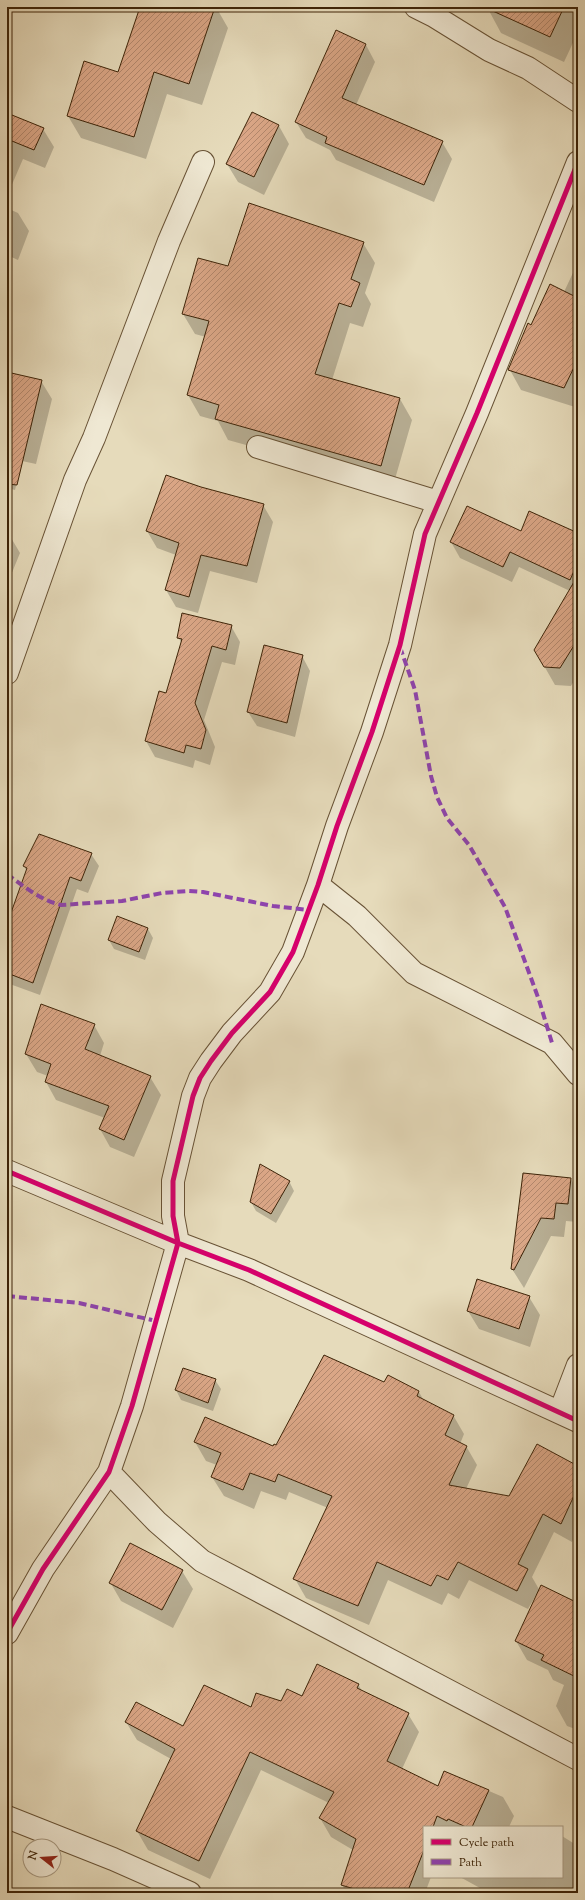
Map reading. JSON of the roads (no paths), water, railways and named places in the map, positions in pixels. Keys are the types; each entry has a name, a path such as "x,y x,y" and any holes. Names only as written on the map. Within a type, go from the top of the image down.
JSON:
{"street":[{"path":"416,7 434,16 489,50 528,68 578,101"},
{"path":"7,673 75,480 94,438 169,241 203,162"},
{"path":"7,1632 43,1569 110,1472 132,1406 178,1243 173,1216 173,1181 193,1096 200,1078 232,1033 270,992 293,952 318,885 400,645 425,534 477,413 578,162"},
{"path":"258,447 438,502"},
{"path":"318,885 357,916 414,973 552,1042 578,1074"},
{"path":"7,1171 178,1243 249,1270 569,1417 578,1365"},
{"path":"110,1472 157,1522 202,1561 578,1759"},
{"path":"7,1817 113,1859 190,1893"}]}
